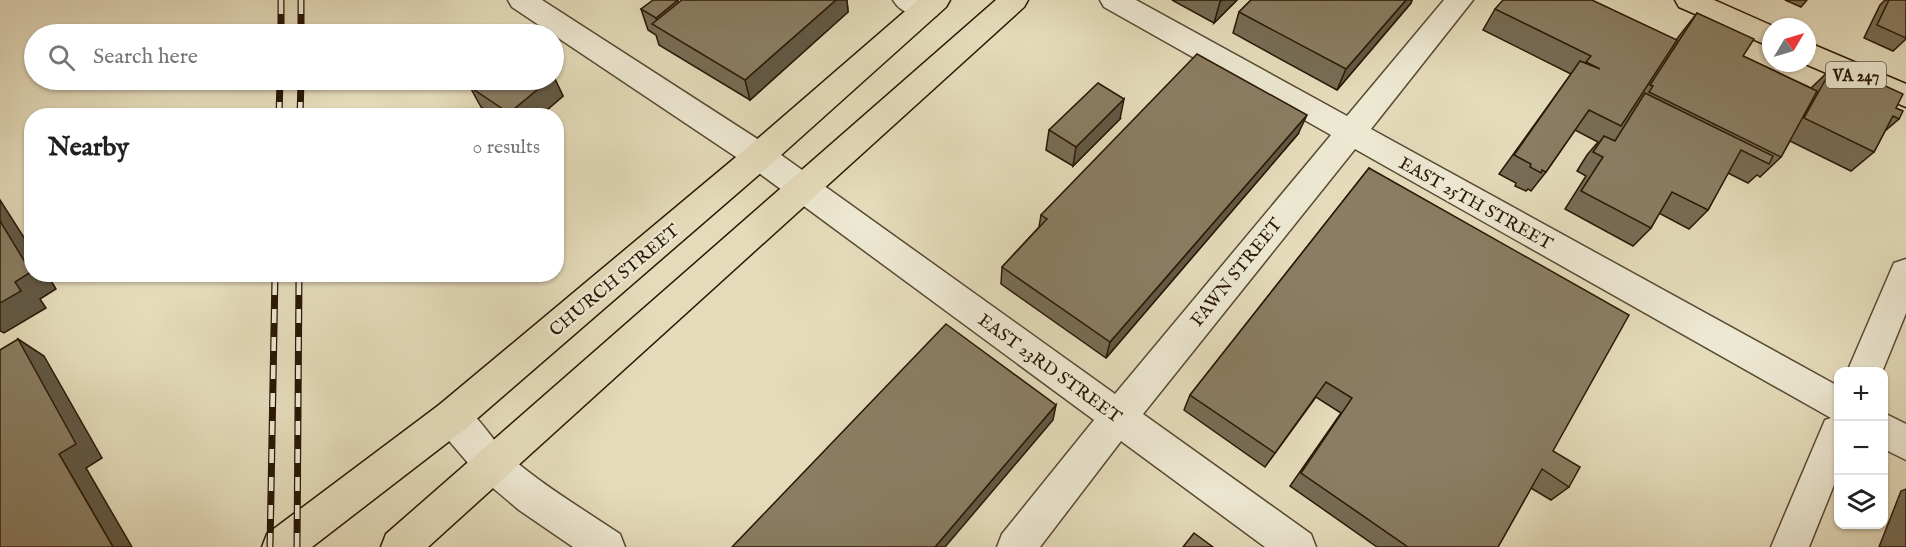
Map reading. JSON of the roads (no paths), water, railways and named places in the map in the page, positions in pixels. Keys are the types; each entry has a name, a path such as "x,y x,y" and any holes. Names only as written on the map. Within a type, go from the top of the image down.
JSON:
{"main road":[{"path":"400,547 1014,0"},
{"path":"1689,0 1762,33"},
{"name":"CHURCH STREET","path":"281,547 452,417 759,156 923,3"},
{"name":"VA 247","path":"1816,57 1906,96"}],"street":[{"name":"EAST 23RD STREET","path":"522,0 558,24"},
{"name":"FAWN STREET","path":"1016,547 1118,417 1459,0"},
{"name":"EAST 25TH STREET","path":"1122,2 1350,132 1834,401"},
{"name":"EAST 23RD STREET","path":"564,28 759,156 1297,547"},
{"path":"1866,367 1905,278"},
{"path":"452,417 493,465 532,497 606,547"},
{"path":"1888,432 1906,442"},
{"path":"1790,547 1834,444"}],"railway":[{"path":"281,0 281,24"},
{"path":"301,0 301,24"},
{"path":"279,108 280,90"},
{"path":"300,108 301,90"},
{"path":"270,547 275,282"},
{"path":"297,547 299,282"}]}
